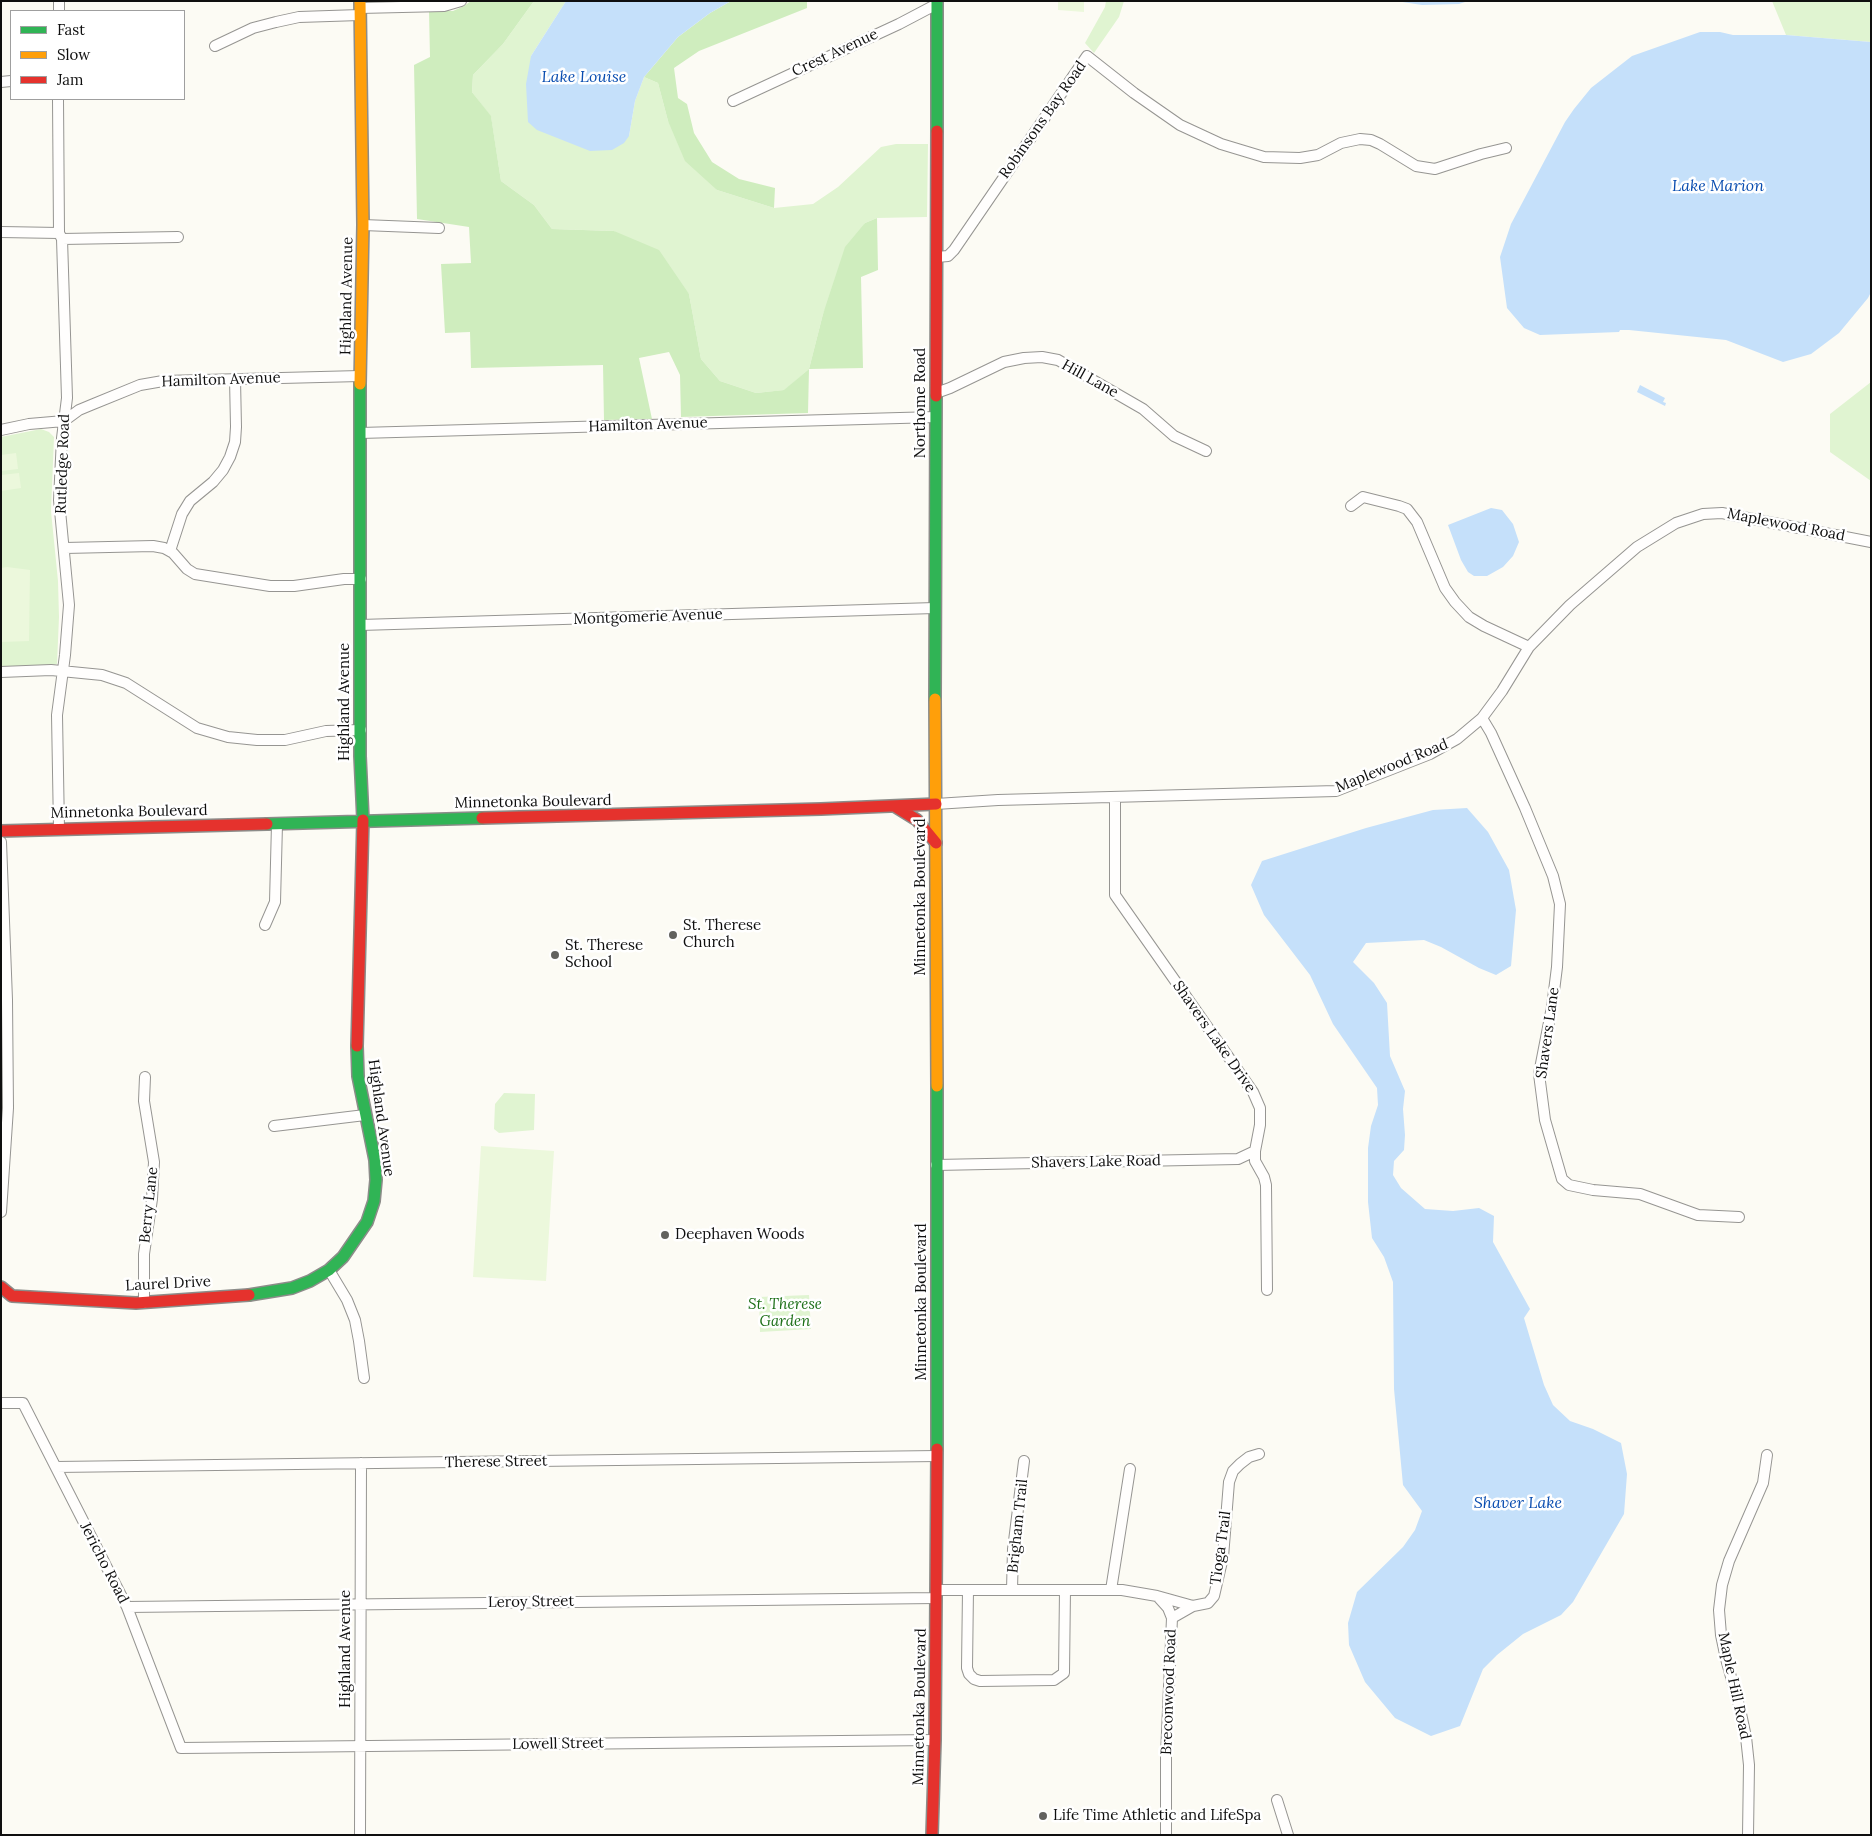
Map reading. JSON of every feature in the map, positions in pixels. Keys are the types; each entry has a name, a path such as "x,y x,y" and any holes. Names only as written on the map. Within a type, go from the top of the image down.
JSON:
{"street":[{"path":"215,46 253,28 299,17 360,8 444,6 461,1"},
{"name":"Crest Avenue","path":"733,101 899,24 937,3"},
{"name":"Northome Road","path":"936,804 937,3"},
{"name":"Highland Avenue","path":"329,1270 343,1257 367,1222 374,1201 376,1180 375,1160 364,1115 358,1076 357,1047 363,821 360,803 360,376 363,225 360,8"},
{"name":"Robinsons Bay Road","path":"937,257 948,256 954,250 1086,56 1180,125 1221,144 1264,157 1300,158 1318,155 1341,142 1360,139 1371,140 1380,144 1416,166 1435,169 1506,148"},
{"name":"Rutledge Road","path":"58,100 67,398 59,500 68,605 64,671 57,715 59,829"},
{"path":"363,225 439,228"},
{"path":"1,232 61,236 178,237"},
{"name":"Hill Lane","path":"936,393 1004,362 1042,357 1058,360 1143,409 1174,436 1206,451"},
{"name":"Hamilton Avenue","path":"1,430 28,424 64,421 79,410 140,385 163,381 360,376"},
{"path":"170,551 177,527 186,508 195,497 213,482 223,470 230,457 236,427 235,378"},
{"name":"Hamilton Avenue","path":"360,433 936,417"},
{"path":"1351,506 1363,497 1399,506 1407,510 1417,522 1445,588 1455,602 1469,617 1528,647"},
{"name":"Maplewood Road","path":"936,804 998,800 1336,791 1430,754 1457,739 1482,718 1502,691 1528,647 1576,599 1637,547 1676,523 1703,514 1722,512 1871,542"},
{"path":"64,548 153,546 164,548 170,551 187,569 195,574 204,577 270,586 294,586 344,579 361,580"},
{"name":"Montgomerie Avenue","path":"360,625 935,608"},
{"path":"1,672 64,671 102,675 126,683 197,728 228,737 285,740 326,731 361,730"},
{"name":"Shavers Lane","path":"1482,718 1491,733 1525,808 1553,876 1560,904 1557,967 1552,1007 1539,1074 1545,1120 1562,1179 1569,1185 1640,1194 1698,1215 1739,1217"},
{"name":"Shavers Lake Drive","path":"1115,798 1115,895 1258,1100 1261,1116 1254,1151"},
{"name":"Minnetonka Boulevard","path":"1,831 896,807 936,804 937,1456 935,1740 932,1835"},
{"path":"896,807 917,820 936,843"},
{"path":"265,925 276,902 277,824"},
{"path":"1,842 7,1000 8,1108 1,1212"},
{"name":"Berry Lane","path":"144,1303 144,1254 154,1171 144,1101 145,1077"},
{"path":"274,1126 364,1115"},
{"path":"1254,1151 1255,1161 1264,1177 1266,1185 1267,1290"},
{"name":"Shavers Lake Road","path":"936,1164 1238,1159 1254,1151"},
{"path":"329,1270 347,1300 355,1320 364,1378"},
{"name":"Laurel Drive","path":"3,1289 12,1296 144,1303 176,1302 208,1297 275,1292 310,1281 329,1270"},
{"name":"Jericho Road","path":"1,1404 23,1403 127,1607 181,1748"},
{"name":"Tioga Trail","path":"1193,1606 1208,1602 1214,1596 1223,1557 1227,1493 1233,1472 1249,1457 1259,1454"},
{"name":"Maple Hill Road","path":"1748,1835 1749,1765 1746,1737 1721,1635 1720,1610 1722,1585 1729,1561 1763,1483 1767,1455"},
{"name":"Therese Street","path":"56,1467 937,1456"},
{"name":"Brigham Trail","path":"1012,1590 1013,1549 1024,1461"},
{"name":"Highland Avenue","path":"360,1835 361,1463"},
{"path":"1111,1590 1130,1469"},
{"path":"936,1594 968,1590 1122,1590 1157,1596 1193,1606"},
{"path":"968,1590 967,1668 969,1674 974,1679 980,1681 1054,1680 1064,1673 1065,1590"},
{"name":"Leroy Street","path":"127,1607 936,1594"},
{"name":"Breconwood Road","path":"1157,1596 1168,1608 1172,1618 1166,1755 1166,1835"},
{"path":"1172,1618 1193,1606"},
{"name":"Lowell Street","path":"181,1748 935,1740"},
{"path":"1277,1800 1288,1835"}],"green space":[{"path":"471,1 534,1 503,44 473,75 472,92 491,116 501,181 534,205 552,229 614,231 659,250 689,294 701,359 720,381 756,393 784,390 809,369 808,413 681,417 680,375 669,352 639,358 652,419 604,420 603,365 471,368 470,332 445,333 441,264 471,263 469,227 417,219 414,65 430,57 429,11 453,11"},
{"path":"534,1 566,1 531,56 629,136 635,101 644,77 658,83 668,121 717,190 774,208 813,204 838,187 881,147 896,144 928,144 927,217 877,218 865,223 823,314 809,369 785,390 756,393 720,381 701,359 689,294 614,231 552,229 534,205 501,181 491,117 472,92 473,75 503,44"},
{"path":"731,1 807,1 807,8 699,51 674,68 678,98 687,104 694,133 712,162 739,179 775,188 774,208 717,190 685,161 668,121 658,83 644,77 678,37 710,13"},
{"path":"1058,1 1084,1 1084,12 1058,10"},
{"path":"1106,1 1124,1 1119,17 1094,53 1085,43 1105,7"},
{"path":"1772,1 1871,1 1871,42 1786,35"},
{"path":"877,218 878,270 861,277 863,368 809,369 823,314 845,247 865,223"},
{"path":"1871,382 1871,481 1830,452 1830,414"},
{"path":"41,429 49,432 54,437 51,511 58,581 57,664 51,666 1,667 1,437"},
{"path":"16,453 18,469 1,471 1,455"},
{"path":"19,473 21,488 1,491 1,475"},
{"path":"1,568 30,570 29,641 1,642"},
{"path":"504,1093 535,1094 534,1130 499,1133 494,1129 495,1104"},
{"path":"481,1146 554,1151 546,1281 473,1277"},
{"name":"St. Therese Garden","path":"809,1295 811,1329 760,1332 759,1297"}],"water":[{"name":"Lake Louise","path":"566,1 731,1 710,13 678,37 644,77 635,101 629,136 624,143 612,150 590,151 537,130 528,122 526,84 531,56"},
{"path":"1396,1 1468,1 1459,4 1422,5"},
{"name":"Lake Marion","path":"1700,32 1720,32 1733,35 1786,35 1871,42 1871,292 1868,298 1839,333 1811,354 1783,362 1726,340 1629,330 1540,335 1524,328 1507,308 1500,257 1511,224 1565,122 1591,88 1632,56"},
{"path":"1640,385 1665,398 1663,402 1666,403 1665,406 1637,392"},
{"path":"1491,508 1502,510 1513,524 1519,542 1513,556 1503,567 1487,576 1474,576 1468,572 1461,560 1448,525"},
{"name":"Shaver Lake","path":"1467,808 1488,832 1509,870 1516,910 1511,966 1496,975 1424,940 1366,943 1353,962 1374,983 1387,1003 1390,1056 1405,1091 1403,1109 1404,1150 1394,1161 1393,1175 1401,1188 1425,1209 1453,1211 1479,1208 1494,1216 1493,1242 1530,1309 1524,1318 1544,1385 1553,1405 1570,1421 1593,1429 1621,1443 1627,1474 1624,1514 1573,1602 1561,1615 1523,1634 1497,1655 1483,1669 1460,1726 1431,1736 1395,1718 1365,1682 1349,1645 1348,1623 1357,1592 1403,1547 1415,1530 1422,1511 1403,1485 1394,1389 1393,1282 1384,1257 1372,1238 1368,1202 1368,1148 1371,1126 1378,1105 1377,1088 1333,1024 1310,975 1264,915 1251,885 1262,861 1366,828 1433,810"}],"traffic: fast":[{"path":"937,1 937,131"},
{"path":"360,384 360,756 363,820"},
{"path":"935,699 936,396"},
{"path":"267,824 482,818"},
{"path":"249,1295 292,1288 310,1281 329,1270 343,1257 367,1222 374,1201 375,1160 358,1076 357,1046"},
{"path":"937,1086 937,1449"}],"traffic: slow":[{"path":"360,1 363,225 360,384"},
{"path":"935,699 937,1086"}],"traffic: jam":[{"path":"936,396 937,131"},
{"path":"482,818 936,804"},
{"path":"896,807 917,820 936,843"},
{"path":"357,1046 363,820"},
{"path":"1,831 267,824"},
{"path":"1,1287 12,1296 136,1303 249,1295"},
{"path":"932,1835 935,1740 937,1449"}],"place":[{"name":"St. Therese Church","path":"673,935"},
{"name":"St. Therese School","path":"555,955"},
{"name":"Deephaven Woods","path":"665,1235"},
{"name":"Life Time Athletic and LifeSpa","path":"1043,1816"}]}
